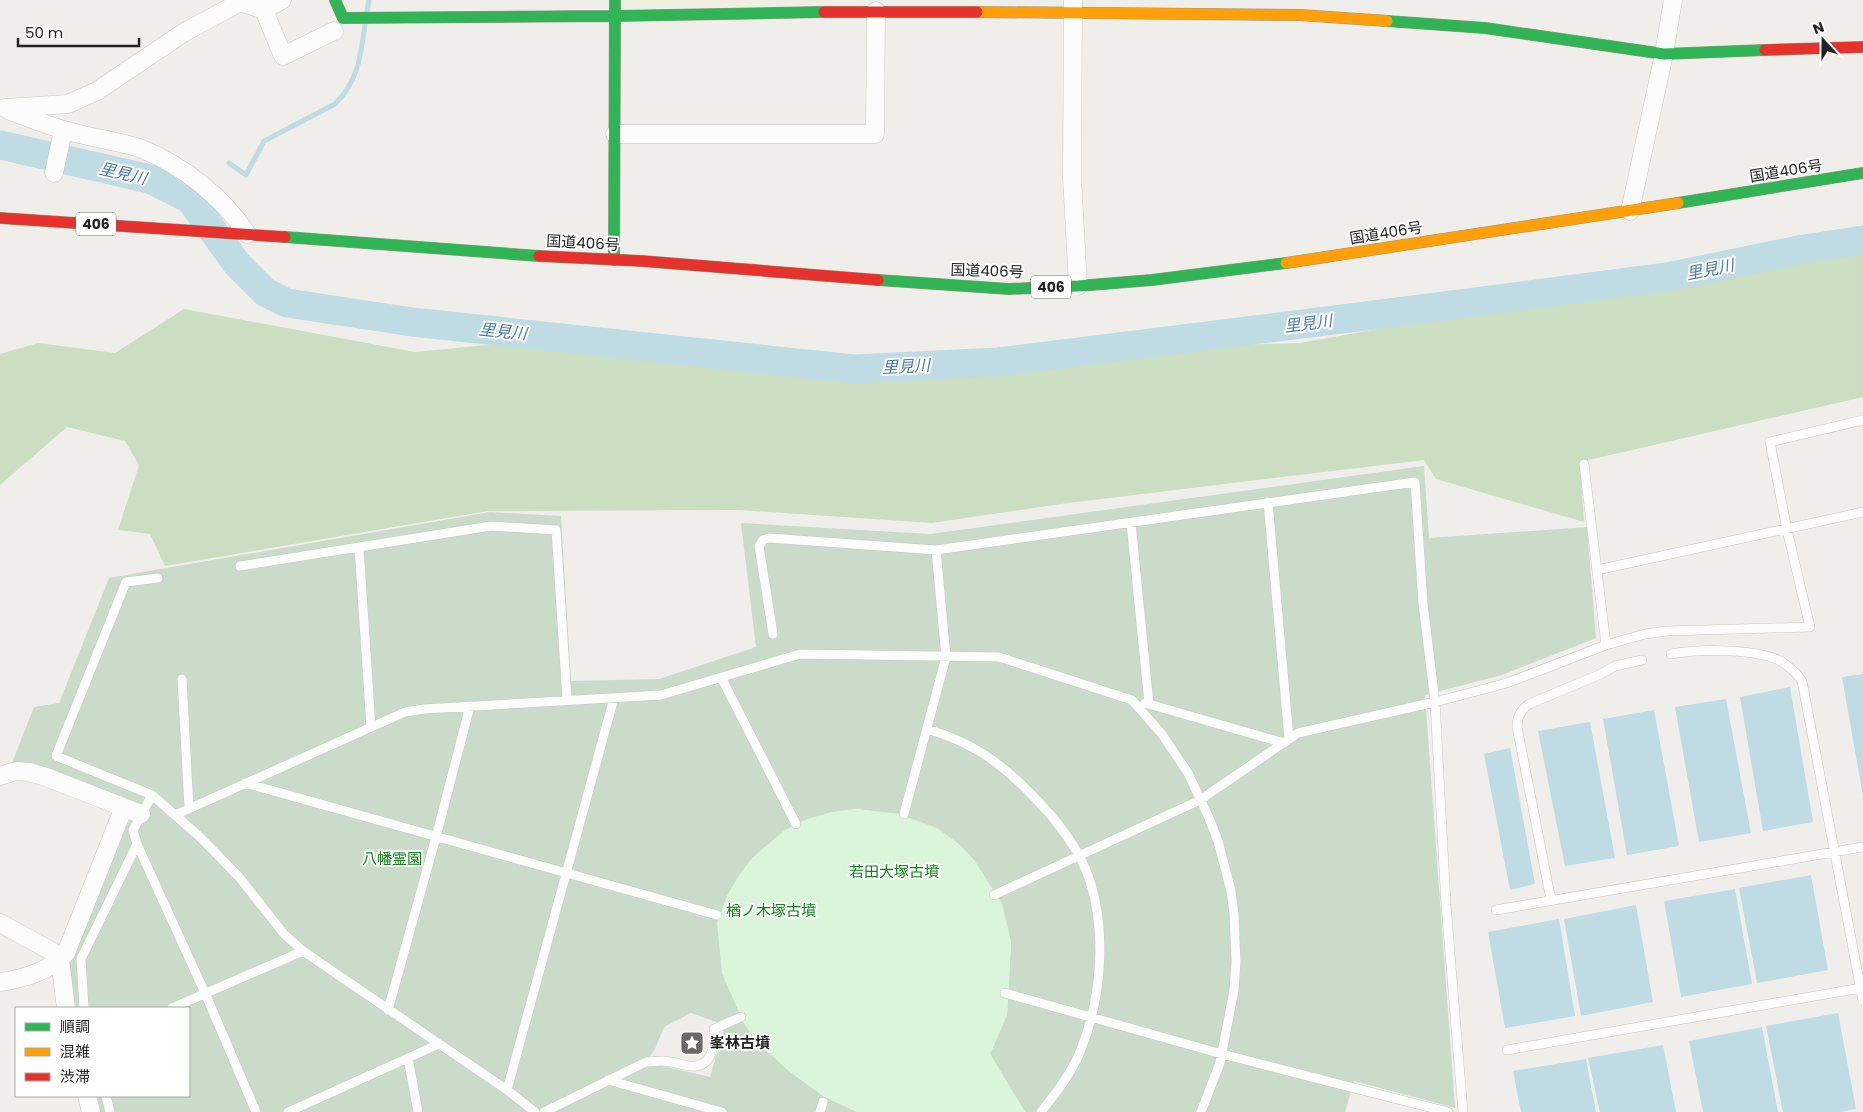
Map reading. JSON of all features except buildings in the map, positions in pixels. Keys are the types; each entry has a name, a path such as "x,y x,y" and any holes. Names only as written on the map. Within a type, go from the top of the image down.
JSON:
{"main road":[{"path":"334,0 343,18 616,16 1073,6 1301,8 1484,28 1664,54 1863,47"},
{"path":"614,260 616,0"},
{"name":"国道406号","path":"0,218 193,230 500,254 614,260 1009,289 1152,280 1295,262 1863,173"}],"street":[{"path":"2,108 68,104 97,91 183,33 240,2 264,10 282,0"},
{"path":"1630,211 1664,54 1673,0"},
{"path":"1073,6 1072,177 1078,286"},
{"path":"264,10 283,56 334,31"},
{"path":"615,134 875,134 876,11"},
{"path":"2,108 63,133 141,149 170,162 188,173 212,194 240,223 240,234"},
{"path":"54,171 63,133"},
{"path":"0,776 16,771 29,772 141,814"},
{"path":"0,982 26,976 50,966 66,953 124,807"},
{"path":"0,923 51,951 60,959 66,1007"},
{"path":"87,1097 91,1112"}],"lane":[{"path":"994,895 1200,800 1298,733 1435,702 1507,683 1606,645 1645,634 1667,631 1810,627 1787,530 1770,442 1863,420"},
{"path":"1584,464 1606,645"},
{"path":"774,634 759,546 763,540 768,538 936,550 1415,482 1423,604 1435,702 1446,905 1463,1112"},
{"path":"1268,502 1287,741"},
{"path":"1597,570 1863,512"},
{"path":"1132,523 1149,704"},
{"path":"240,566 491,526 556,530 567,700"},
{"path":"359,548 371,727"},
{"path":"904,814 946,657 936,550"},
{"path":"158,578 126,582 56,756 152,795 200,837 240,877 284,934 303,951 506,1090 535,1112"},
{"path":"1671,654 1688,651 1717,651 1765,656 1782,662 1795,672 1802,681 1863,1001"},
{"path":"174,814 405,712 424,708 661,695 800,654 999,657 1132,700 1287,741"},
{"path":"1551,900 1517,720 1522,710 1529,704 1601,674 1615,666 1642,660"},
{"path":"721,678 796,824"},
{"path":"182,679 189,808"},
{"path":"506,1090 614,698"},
{"path":"1132,700 1176,753 1210,818 1231,891 1236,962 1234,990 1222,1054 1200,1112"},
{"path":"388,1010 470,706"},
{"path":"927,729 962,741 979,750 1009,772 1063,829 1079,856 1089,880 1095,903 1100,950 1098,981 1080,1052 1067,1076 1040,1112"},
{"path":"245,783 717,915"},
{"path":"152,795 133,830 137,844 205,993 256,1112"},
{"path":"84,1007 81,959 137,844"},
{"path":"1496,910 1863,847"},
{"path":"174,1007 303,951"},
{"path":"1507,1050 1861,988"},
{"path":"1005,993 1222,1054 1448,1112"},
{"path":"544,1112 646,1062 663,1061 693,1067 706,1063 712,1054 715,1042 714,1029 741,1017"},
{"path":"288,1112 439,1044"},
{"path":"408,1058 418,1112"},
{"path":"608,1080 722,1112"},
{"path":"106,1097 110,1112"},
{"path":"820,1112 823,1102"}],"green space":[{"path":"624,0 870,0 624,6"},
{"path":"1863,246 1863,397 1580,462 1584,522 1436,479 1424,460 1068,503 932,523 738,510 488,511 165,566 150,534 118,530 139,465 125,441 67,427 0,485 0,354 38,343 115,353 184,309 415,352 527,341 588,352 663,362 846,374 930,367 1020,365 1099,349 1300,343 1556,300 1739,259"},
{"name":"八幡霊園","path":"1424,466 1429,538 1587,527 1596,638 1502,675 1425,695 1455,1108 1354,1081 1345,1112 1025,1112 990,1054 1007,1015 1011,941 899,814 855,809 722,973 744,1023 756,1041 789,1071 823,1096 857,1112 99,1112 95,1097 190,1097 190,1007 73,1007 69,958 137,803 12,763 34,707 59,703 109,578 490,512 561,516 571,681 659,679 756,647 741,523 930,534","holes":["691,1013 725,1025 710,1077 646,1062 655,1049 664,1027"]},
{"path":"855,809 899,814 937,828 959,844 975,861 1002,904 1011,941 1007,1015 990,1054 1025,1112 857,1112 823,1096 789,1071 756,1041 744,1023 722,973 717,923 727,896 739,875 752,858 785,830 807,819 832,812"}],"water":[{"path":"1863,674 1863,796 1842,677"},
{"path":"1790,687 1813,822 1763,831 1740,697"},
{"path":"1726,699 1751,833 1699,842 1675,707"},
{"path":"1654,710 1679,846 1627,855 1603,719"},
{"path":"1590,722 1615,858 1565,866 1538,731"},
{"path":"1510,748 1535,884 1510,890 1484,754"},
{"path":"1811,875 1828,970 1757,983 1739,888"},
{"path":"1735,889 1752,984 1681,997 1664,901"},
{"path":"1636,905 1653,1002 1581,1016 1564,919"},
{"path":"1559,919 1575,1016 1505,1028 1488,932"},
{"path":"1838,1013 1856,1109 1840,1112 1783,1112 1766,1026"},
{"path":"1762,1027 1778,1112 1703,1112 1689,1041"},
{"path":"1663,1045 1676,1112 1600,1112 1588,1058"},
{"path":"1586,1059 1596,1112 1521,1112 1513,1071"}],"waterway":[{"path":"367,11 369,0"},
{"path":"229,163 246,175 264,141 335,104 343,96 354,77 360,57 365,24"},
{"name":"里見川","path":"0,145 150,179 190,199 237,264 265,292 287,303 412,322 854,369 998,362 1382,314 1667,277 1804,249 1863,240"}],"traffic: fast":[{"path":"335,0 343,18 824,12"},
{"path":"614,260 615,0"},
{"path":"1387,21 1485,28 1664,54 1765,50"},
{"path":"1678,203 1863,173"},
{"path":"285,237 539,256"},
{"path":"878,280 1009,289 1152,280 1286,263"}],"traffic: slow":[{"path":"977,12 1300,15 1387,21"},
{"path":"1286,263 1678,203"}],"traffic: jam":[{"path":"824,12 977,12"},
{"path":"1765,50 1863,47"},
{"path":"0,218 285,237"},
{"path":"539,256 642,261 878,280"}],"place":[{"name":"峯林古墳","path":"692,1043"}],"park label":[{"name":"若田大塚古墳","path":"894,872"},
{"name":"楢ノ木塚古墳","path":"771,911"}]}
